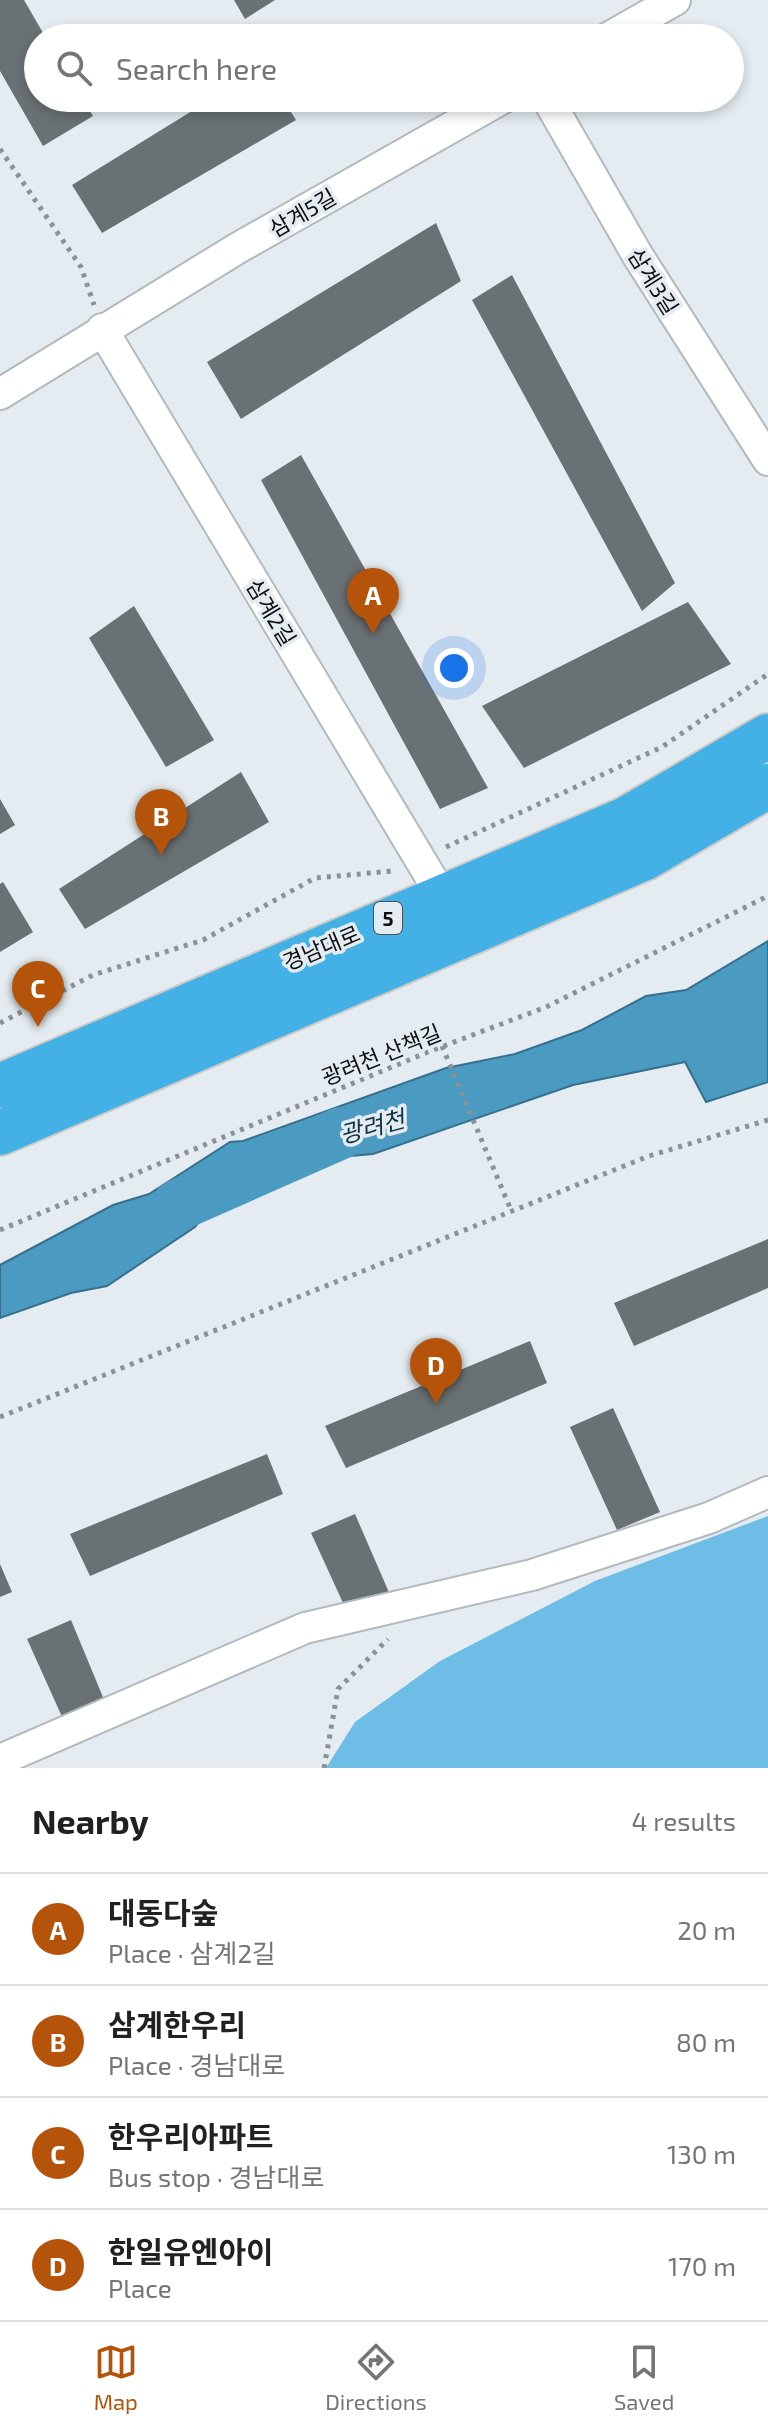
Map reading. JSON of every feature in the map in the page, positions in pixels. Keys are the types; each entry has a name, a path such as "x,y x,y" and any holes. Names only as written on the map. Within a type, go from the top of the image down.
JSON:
{"highway":[{"name":"경남대로","path":"0,1086 626,819 768,736"},
{"name":"경남대로","path":"0,1133 645,858 768,786"}],"street":[{"path":"633,24 675,0"},
{"name":"삼계5길","path":"0,394 102,329 479,112"},
{"name":"삼계3길","path":"555,112 638,256 768,460"},
{"name":"삼계2길","path":"102,329 442,896"},
{"path":"0,1760 305,1628 532,1575 709,1518 768,1492"}],"path":[{"path":"0,149 81,267 102,329"},
{"name":"광려천 산책길","path":"0,1230 442,1046 546,1007 768,896"},
{"path":"442,1046 511,1210"},
{"path":"0,1417 649,1156 768,1120"},
{"path":"324,1768 338,1689 427,1600"}],"shaded area":[{"path":"768,1516 768,1768 326,1768 355,1722 440,1661 595,1581"}],"water":[{"path":"768,941 768,1082 706,1102 685,1062 573,1085 373,1154 258,1164 222,1192 195,1227 107,1286 71,1293 0,1318 0,1265 113,1205 149,1194 230,1142 243,1141 446,1068 515,1054 582,1030 646,996 686,990"}],"building":[{"path":"0,0 24,0 38,24 24,24 24,112 91,112 93,116 43,146 0,71"},
{"path":"234,0 275,0 245,19"},
{"path":"190,112 291,112 296,120 102,233 72,185"},
{"path":"436,223 461,281 241,419 207,362"},
{"path":"512,275 675,583 642,611 472,300"},
{"path":"301,455 488,788 440,809 261,480"},
{"path":"688,602 731,664 524,768 482,706"},
{"path":"134,606 214,740 166,767 89,638"},
{"path":"241,772 269,822 85,929 59,889"},
{"path":"0,799 15,825 0,834"},
{"path":"3,882 33,932 0,952 0,884"},
{"path":"768,1239 768,1288 634,1346 614,1303"},
{"path":"530,1341 547,1383 346,1468 325,1426"},
{"path":"613,1408 660,1512 617,1530 570,1427"},
{"path":"267,1454 283,1494 90,1576 70,1534"},
{"path":"355,1514 391,1597 349,1616 311,1533"},
{"path":"0,1564 12,1592 0,1597"},
{"path":"71,1620 105,1702 63,1719 27,1639"}],"waterway":[{"name":"광려천","path":"178,1205 341,1133"}],"place":[{"name":"대동다숲","path":"373,634"},
{"name":"삼계한우리","path":"161,855"},
{"name":"한우리아파트","path":"38,1027"},
{"name":"한일유엔아이","path":"436,1404"}]}
